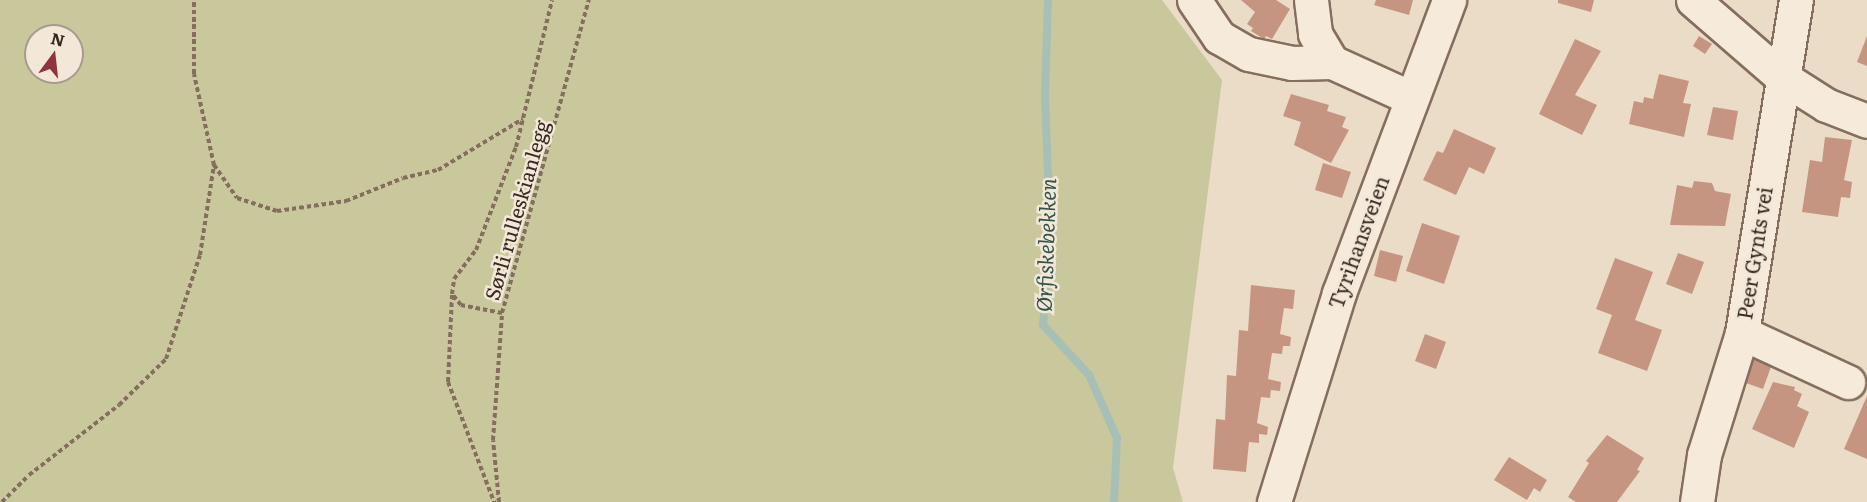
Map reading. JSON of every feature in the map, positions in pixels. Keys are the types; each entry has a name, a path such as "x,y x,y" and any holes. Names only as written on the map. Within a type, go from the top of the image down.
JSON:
{"street":[{"path":"1194,0 1219,37 1249,54 1292,63 1332,62 1411,98"},
{"path":"1311,0 1315,34 1332,62"},
{"name":"Tyrihansveien","path":"1275,495 1339,293 1449,0"},
{"path":"1693,0 1782,77 1826,105 1867,121"},
{"name":"Peer Gynts vei","path":"1697,502 1704,454 1742,333 1796,0"},
{"path":"1742,333 1848,382"}],"path":[{"path":"2,502 29,475 119,405 166,359 200,255 214,165 194,74 194,0"},
{"name":"Sørli rulleskianlegg","path":"552,0 524,119 476,250 454,279 452,294 461,305 502,313 589,0"},
{"path":"214,165 237,198 277,211 346,201 403,178 438,170 524,119"},
{"path":"452,294 448,382 494,502"},
{"path":"500,502 493,440 502,313"}],"green space":[{"path":"0,0 1162,0 1222,80 1173,468 1183,502 0,502"}],"building":[{"path":"1241,0 1276,0 1290,9 1272,39 1266,36 1264,39 1251,31 1253,28 1247,24 1255,12"},
{"path":"1376,0 1413,0 1409,15 1374,5"},
{"path":"1558,0 1594,0 1591,12 1558,3"},
{"path":"1699,36 1712,44 1705,54 1693,46"},
{"path":"1867,36 1867,66 1857,62"},
{"path":"1575,39 1601,51 1575,95 1597,105 1582,135 1539,114"},
{"path":"1659,74 1689,81 1683,103 1691,104 1684,137 1629,124 1634,101 1643,103 1644,97 1653,99"},
{"path":"1291,94 1329,105 1327,111 1346,117 1342,127 1349,130 1331,163 1294,145 1301,122 1283,116"},
{"path":"1713,107 1738,111 1733,140 1707,135"},
{"path":"1454,129 1496,148 1484,174 1469,167 1456,195 1423,180 1437,151 1443,153"},
{"path":"1825,137 1852,140 1844,180 1852,182 1850,198 1841,197 1838,217 1802,212 1810,160 1822,162"},
{"path":"1323,163 1351,172 1342,198 1315,190"},
{"path":"1694,181 1712,183 1715,191 1731,194 1725,226 1670,225 1677,185 1692,188"},
{"path":"1422,223 1460,236 1444,284 1406,271"},
{"path":"1380,250 1403,256 1396,282 1374,276"},
{"path":"1678,253 1704,262 1692,294 1666,284"},
{"path":"1615,258 1653,272 1635,320 1662,330 1647,371 1598,353 1612,315 1596,309"},
{"path":"1251,285 1295,290 1293,309 1284,308 1280,334 1291,337 1290,346 1283,346 1282,354 1272,353 1268,379 1281,382 1280,391 1271,390 1270,398 1261,397 1257,423 1268,427 1267,435 1259,434 1259,443 1249,442 1246,472 1213,469 1216,419 1225,420 1227,375 1236,376 1239,330 1248,331"},
{"path":"1425,334 1446,342 1436,369 1415,361"},
{"path":"1751,357 1772,364 1763,389 1743,382"},
{"path":"1773,382 1795,387 1794,390 1802,394 1797,406 1809,412 1794,448 1752,429"},
{"path":"1867,396 1867,459 1844,449"},
{"path":"1607,435 1644,458 1637,470 1640,471 1617,502 1576,502 1568,497 1589,463 1586,461"},
{"path":"1509,457 1547,480 1540,492 1534,488 1527,500 1494,480"}],"waterway":[{"name":"Ørfiskebekken","path":"1048,0 1045,96 1050,226 1043,325 1089,375 1117,438 1114,502"}]}
